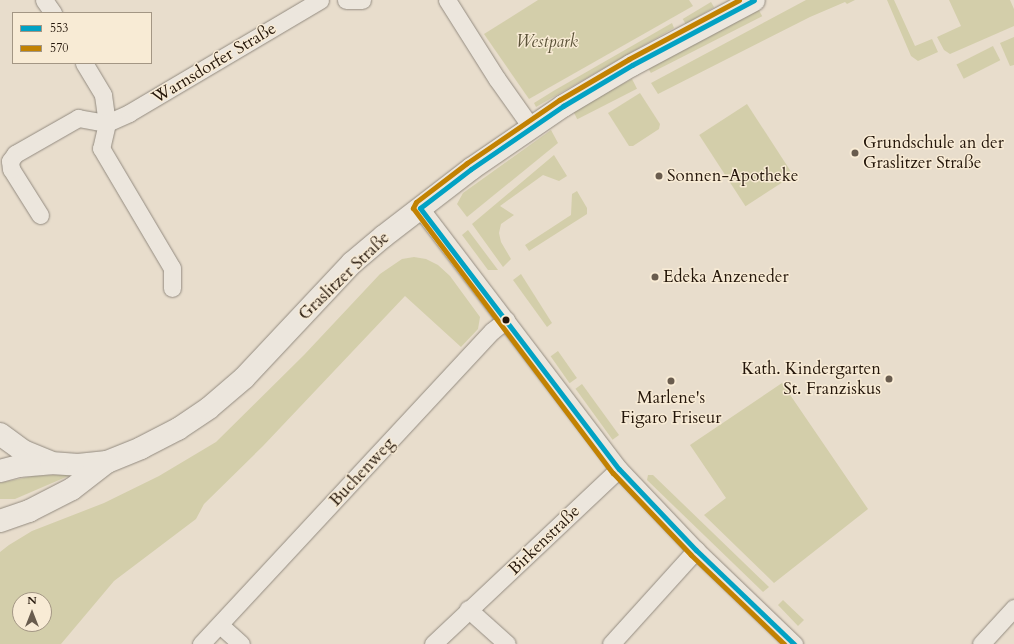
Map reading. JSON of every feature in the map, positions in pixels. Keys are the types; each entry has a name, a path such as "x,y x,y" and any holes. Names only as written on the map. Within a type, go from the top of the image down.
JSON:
{"street":[{"path":"44,0 52,12"},
{"name":"Warnsdorfer Straße","path":"107,123 129,113 320,0"},
{"path":"346,0 362,0"},
{"path":"447,0 497,79 531,127"},
{"name":"Graslitzer Straße","path":"0,520 29,511 72,489 107,462 147,445 178,429 209,408 244,378 352,263 420,208 562,106 754,0"},
{"path":"85,64 104,95 107,123 102,148 172,268 172,288"},
{"path":"40,215 11,169 10,161 15,154 78,118 107,123"},
{"path":"420,208 619,469 696,550 794,644"},
{"name":"Buchenweg","path":"201,644 492,330 506,320"},
{"name":"Graslitzer Straße","path":"0,434 23,451 51,463"},
{"name":"Graslitzer Straße","path":"0,471 19,466 51,463 78,465 107,462"},
{"name":"Birkenstraße","path":"433,644 468,609 486,596 619,469"},
{"path":"611,644 696,550"},
{"path":"981,644 1014,608"},
{"path":"468,609 507,644"},
{"path":"220,625 241,644"}],"green space":[{"name":"Westpark","path":"538,0 689,0 693,6 529,99 484,34"},
{"path":"806,0 855,0 847,4 845,2 810,17 658,94 651,83"},
{"path":"887,0 894,0 915,46 932,39 938,52 918,61 911,56"},
{"path":"949,0 1010,0 1014,9 1014,26 950,54 944,50 937,37 961,26"},
{"path":"711,2 714,7 686,24 683,19"},
{"path":"759,10 762,16 651,73 648,67"},
{"path":"672,23 674,28 536,107 534,103 555,90"},
{"path":"1014,37 1014,65 1010,66 1000,43"},
{"path":"993,46 1000,60 964,79 956,65"},
{"path":"632,79 637,89 577,119 572,109"},
{"path":"640,93 660,124 659,129 633,146 629,146 608,113"},
{"path":"747,104 793,175 745,206 699,135"},
{"path":"551,130 558,143 467,217 457,204 463,193"},
{"path":"554,155 567,176 559,181 543,175 500,206 514,215 501,224 499,233 501,242 511,259 503,267 472,224"},
{"path":"577,191 587,208 587,214 529,251 525,245 571,215 572,194"},
{"path":"468,230 498,270 488,270 462,235"},
{"path":"414,257 426,259 438,265 450,276 480,317 478,329 461,347 405,296 263,446 204,504 196,519 114,581 61,644 0,644 0,552 32,531 104,503 159,476 216,442 304,355 380,274 402,259"},
{"path":"521,274 552,323 547,327 513,280"},
{"path":"558,351 577,378 570,383 551,356"},
{"path":"782,383 868,509 774,583 704,515 726,498 690,445"},
{"path":"582,384 619,435 613,440 576,389"},
{"path":"73,474 15,499 0,499 0,483 33,476"},
{"path":"648,475 653,475 769,587 763,592 647,480"},
{"path":"783,600 804,620 798,626 778,605"}],"transit line":[{"name":"570","path":"739,0 629,59 559,100 467,163 416,202 413,208 613,473 691,555 784,644"},
{"name":"553","path":"420,208 471,169 563,106 632,65 754,0"},
{"name":"553","path":"420,208 619,469 696,550 794,644"}],"place":[{"name":"Grundschule an der Graslitzer Straße","path":"855,153"},
{"name":"Sonnen-Apotheke","path":"659,176"},
{"name":"Edeka Anzeneder","path":"655,277"},
{"name":"Kath. Kindergarten St. Franziskus","path":"889,379"},
{"name":"Marlene's Figaro Friseur","path":"671,381"}]}
